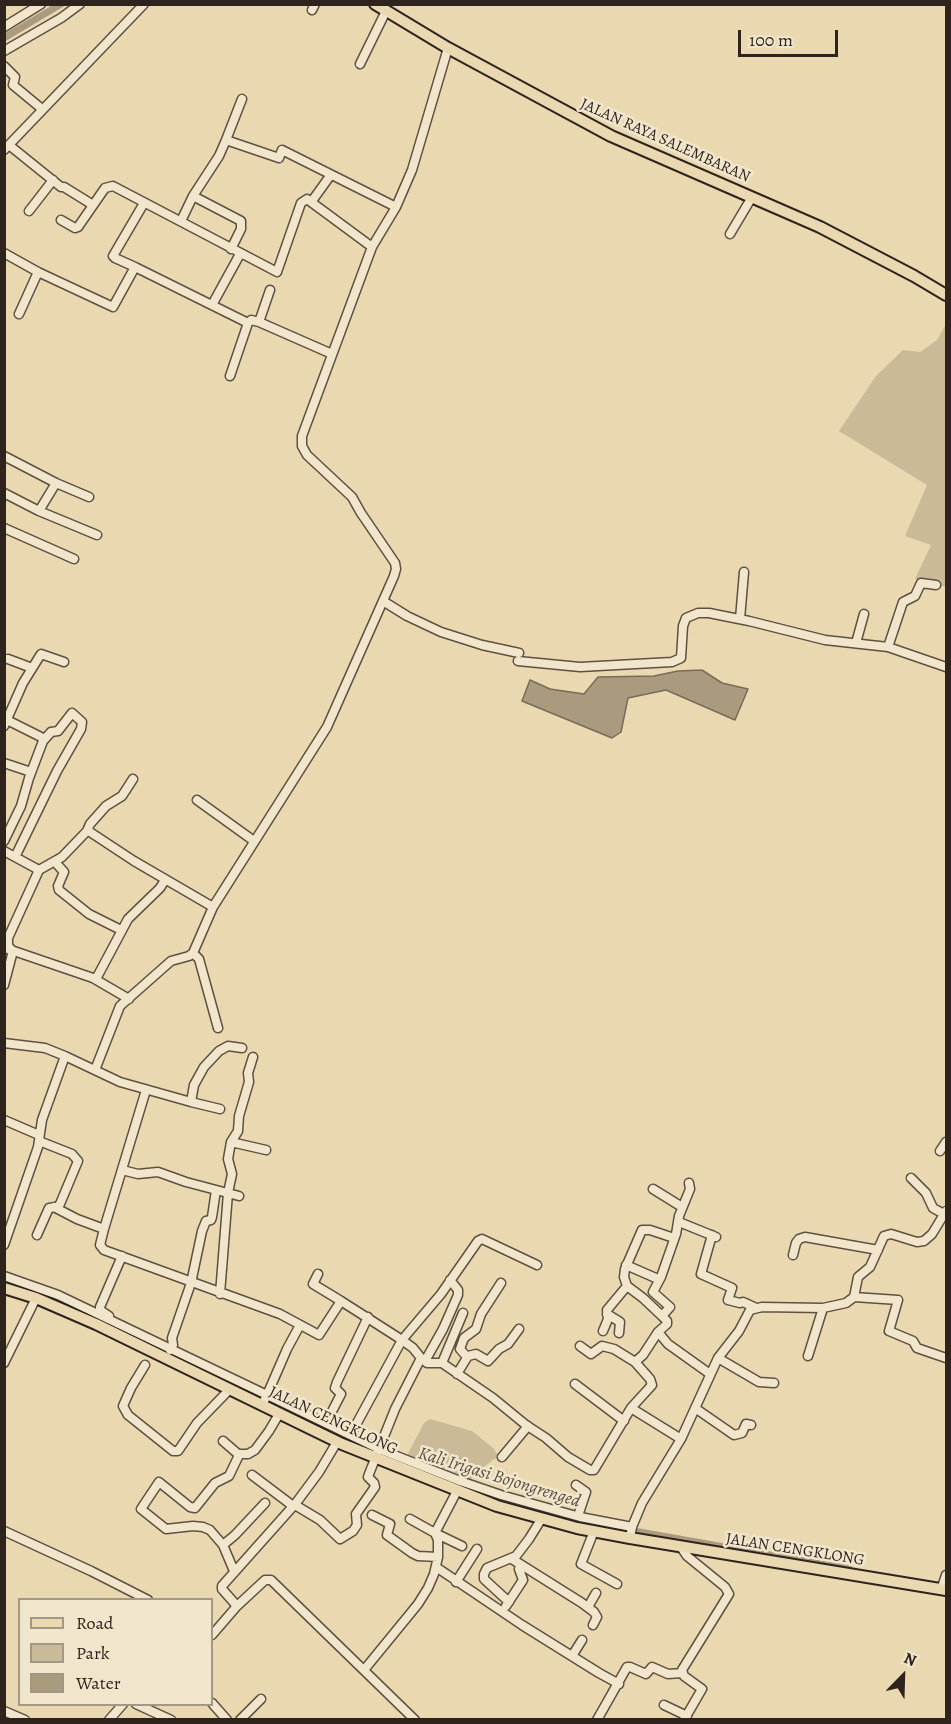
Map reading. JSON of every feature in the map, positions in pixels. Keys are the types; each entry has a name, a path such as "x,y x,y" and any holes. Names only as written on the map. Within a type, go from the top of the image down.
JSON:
{"main road":[{"name":"JALAN RAYA SALEMBARAN","path":"375,4 448,48 611,136 820,227 946,295"},
{"name":"JALAN CENGKLONG","path":"4,1288 36,1298 164,1351 230,1389 265,1399 279,1414 344,1438 457,1491 531,1509 542,1518 579,1521 594,1531 631,1532 681,1547 944,1584"}],"street":[{"path":"4,51 61,18 80,4"},
{"path":"93,205 7,147 144,4"},
{"path":"4,27 38,5"},
{"path":"360,64 386,11"},
{"path":"95,1070 119,1008 171,961 193,953 213,907 327,727 396,569 395,563 352,497 307,455 302,446 302,436 372,247 396,207 419,151 448,48"},
{"path":"4,66 15,77 13,85 42,109"},
{"path":"181,221 193,196 219,156 242,99"},
{"path":"226,140 279,158 282,150 396,207"},
{"path":"312,201 330,176"},
{"path":"29,211 53,180"},
{"path":"61,220 77,228 105,188 111,185 277,273 301,202 307,199 372,247"},
{"path":"193,196 241,221 241,229 231,249"},
{"path":"730,234 752,197"},
{"path":"144,203 113,256 248,323"},
{"path":"4,253 112,307 135,267"},
{"path":"212,305 240,254"},
{"path":"19,314 38,272"},
{"path":"259,322 270,290"},
{"path":"230,376 251,320 332,354"},
{"path":"4,456 89,497"},
{"path":"39,511 56,483"},
{"path":"4,493 39,511 97,535"},
{"path":"4,528 74,559"},
{"path":"740,620 744,572"},
{"path":"888,647 903,602 915,596 921,583 936,585"},
{"path":"383,601 407,616 441,632 518,657 580,666 662,664 681,658 683,626 686,618 709,613 825,640 888,647 946,667"},
{"path":"856,643 864,614"},
{"path":"45,739 6,723 32,668 42,653 64,662"},
{"path":"8,659 32,668"},
{"path":"4,841 21,806 31,771 45,739 51,732 58,731 71,713 82,722 81,729 57,771 16,855"},
{"path":"4,763 31,771"},
{"path":"4,985 9,949 7,943 9,926 39,870 62,857 87,831 90,824 107,805 122,796 133,779"},
{"path":"197,800 254,841"},
{"path":"87,831 213,907"},
{"path":"4,850 39,870"},
{"path":"55,862 64,872 58,886 59,890 89,915 121,930"},
{"path":"96,979 128,919 160,888 165,880"},
{"path":"9,949 96,979 129,999"},
{"path":"193,953 199,959 218,1028"},
{"path":"4,1043 45,1048 120,1082 220,1108"},
{"path":"191,1102 197,1078 216,1054 229,1046 242,1048"},
{"path":"4,1245 8,1221 39,1138 42,1120 65,1056"},
{"path":"220,1294 228,1193 232,1175 228,1164 231,1142 238,1131 239,1116 249,1082 248,1073 253,1057"},
{"path":"146,1090 104,1229 101,1247 220,1294 280,1314 316,1334 321,1334 341,1301"},
{"path":"4,1120 72,1154 78,1161 60,1204 49,1208 37,1235"},
{"path":"231,1142 266,1150"},
{"path":"940,1150 946,1142"},
{"path":"122,1170 138,1174 158,1172 239,1196"},
{"path":"531,1509 631,1532 648,1494 681,1439 718,1358 739,1332 750,1310 756,1308 823,1308 846,1303 854,1296 858,1277 870,1267 887,1234 916,1242 927,1240 945,1212 933,1208 926,1193 911,1178"},
{"path":"662,1316 670,1307 653,1292 661,1277 674,1239 682,1207 690,1188 689,1183"},
{"path":"653,1189 682,1207"},
{"path":"4,1276 58,1295 115,1323 164,1351 172,1338 191,1283 206,1221 213,1217 216,1190"},
{"path":"54,1207 76,1219 104,1229"},
{"path":"679,1222 715,1236 701,1274 732,1288 728,1300 743,1302 756,1308"},
{"path":"635,1362 667,1324 644,1298 627,1286 624,1277 626,1265 642,1230 650,1230 674,1239"},
{"path":"792,1255 796,1243 805,1237 878,1250"},
{"path":"237,1606 222,1586 294,1506 344,1438 402,1340 481,1239 537,1265"},
{"path":"115,1323 100,1308 122,1257"},
{"path":"626,1265 643,1274 658,1279 661,1277"},
{"path":"318,1274 313,1281 314,1284 413,1347 428,1363 442,1362 568,1456 594,1470 632,1408 652,1385 650,1379 635,1362 606,1346 602,1346 593,1354 580,1346"},
{"path":"252,1475 294,1506 320,1520 338,1538 346,1536 354,1529 358,1511 375,1487 368,1476 395,1409 443,1329 458,1295 458,1290 450,1280"},
{"path":"467,1357 460,1347 464,1338 473,1332 481,1314 501,1283"},
{"path":"603,1331 608,1319 607,1310 627,1286"},
{"path":"854,1296 898,1300 889,1331 913,1341 917,1348 946,1358"},
{"path":"4,1363 36,1298"},
{"path":"808,1356 823,1308"},
{"path":"442,1362 464,1312"},
{"path":"607,1314 620,1322 620,1333"},
{"path":"326,1423 341,1394 335,1388 337,1382 368,1317"},
{"path":"265,1399 300,1325"},
{"path":"457,1374 467,1357 476,1354 488,1362 498,1349 508,1344 519,1329"},
{"path":"658,1332 669,1344 710,1374"},
{"path":"718,1358 759,1382 774,1383"},
{"path":"181,1360 265,1399 326,1423 344,1438"},
{"path":"145,1365 130,1388 123,1407 128,1415 173,1451 179,1450 197,1423 230,1389"},
{"path":"575,1384 624,1421"},
{"path":"632,1408 681,1439"},
{"path":"695,1408 734,1435 742,1433 746,1424 751,1425"},
{"path":"223,1441 239,1455 248,1454 255,1450 279,1414"},
{"path":"502,1457 528,1426"},
{"path":"378,1454 452,1478 499,1500"},
{"path":"234,1571 223,1545 210,1530 203,1527 166,1529 141,1509 159,1482 190,1507 195,1508 215,1483 229,1476 239,1455"},
{"path":"576,1485 586,1492 579,1521"},
{"path":"435,1533 457,1491"},
{"path":"223,1545 265,1503"},
{"path":"372,1515 390,1524 387,1536 411,1553 418,1556 438,1557"},
{"path":"509,1602 484,1579 484,1574 487,1568 512,1559 529,1539 542,1518"},
{"path":"410,1519 462,1546"},
{"path":"4,1531 91,1570 146,1598"},
{"path":"594,1531 580,1564 616,1584"},
{"path":"364,1670 418,1604 428,1588 438,1557 438,1540 435,1533"},
{"path":"681,1547 687,1556 725,1587 729,1594 683,1666 682,1673"},
{"path":"456,1582 477,1549"},
{"path":"512,1559 588,1607 597,1617 593,1625"},
{"path":"502,1612 524,1580 519,1569 520,1565"},
{"path":"436,1567 502,1612 619,1684"},
{"path":"213,1634 237,1606 265,1580 270,1580 416,1719"},
{"path":"588,1607 596,1593"},
{"path":"572,1656 582,1640"},
{"path":"597,1719 625,1670 630,1667 646,1674 652,1667 668,1674 682,1673 702,1689 685,1718 664,1705"},
{"path":"240,1719 261,1699"},
{"path":"213,1704 227,1719"},
{"path":"109,1719 121,1706"},
{"path":"141,1706 171,1719"},
{"path":"8,1715 25,1719"}],"green space":[{"path":"946,324 946,587 915,579 931,545 905,536 927,485 839,431 876,376 903,350 920,352 937,340"},
{"path":"430,1419 472,1431 493,1448 500,1458 494,1459 469,1482 500,1494 497,1501 402,1465 424,1423"}],"water":[{"path":"702,670 722,683 748,689 735,720 666,690 628,698 621,732 612,738 522,701 530,680 550,689 584,694 598,677 654,676 678,671"}],"waterway":[{"path":"4,38 61,4"},
{"name":"Kali Irigasi Bojongrenged","path":"4,1282 25,1287"},
{"name":"Kali Irigasi Bojongrenged","path":"47,1294 375,1452"},
{"name":"Kali Irigasi Bojongrenged","path":"611,1527 849,1569"}]}
